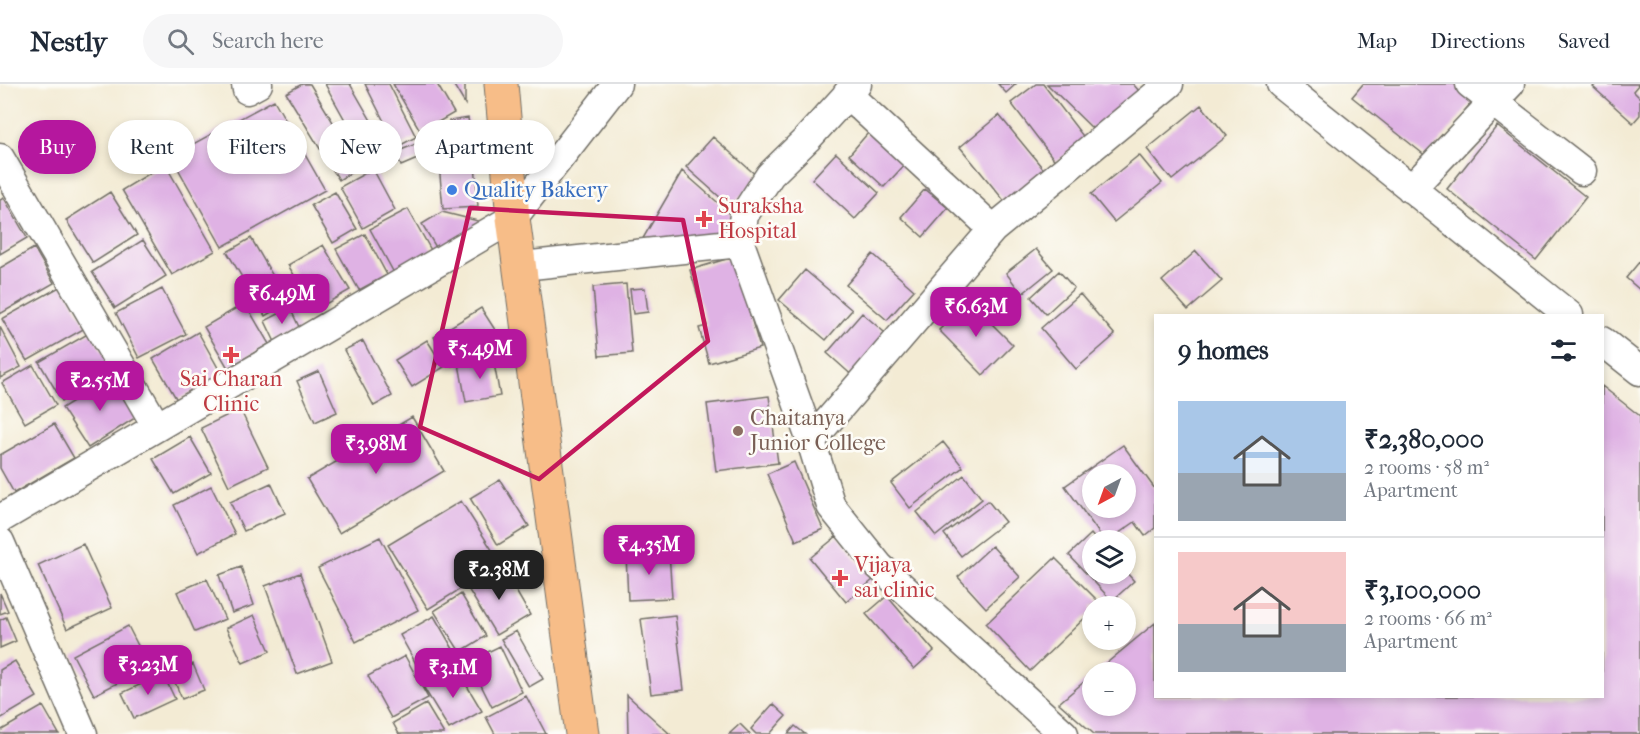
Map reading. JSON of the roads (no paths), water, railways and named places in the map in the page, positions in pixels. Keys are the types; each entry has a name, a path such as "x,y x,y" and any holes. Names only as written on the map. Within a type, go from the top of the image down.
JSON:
{"highway":[{"path":"501,84 513,218 522,266 582,734"}],"street":[{"path":"246,84 247,90 258,84"},
{"path":"0,519 513,218 617,84"},
{"path":"811,441 993,229 1169,84"},
{"path":"1470,84 1501,93 1582,171"},
{"path":"1289,87 1411,189 1568,314"},
{"path":"993,229 852,89 807,139 770,175 744,215 740,243 811,441 831,506 879,566 1064,734"},
{"path":"1411,189 1501,93"},
{"path":"0,158 157,427"},
{"path":"522,266 740,243"},
{"path":"1604,343 1640,371"},
{"path":"0,542 83,734"}],"place":[{"name":"Quality Bakery","path":"452,190"},
{"name":"Suraksha Hospital","path":"704,219"},
{"name":"Sai Charan Clinic","path":"231,355"},
{"name":"Chaitanya Junior College","path":"738,431"},
{"name":"Vijaya sai clinic","path":"840,578"}]}
